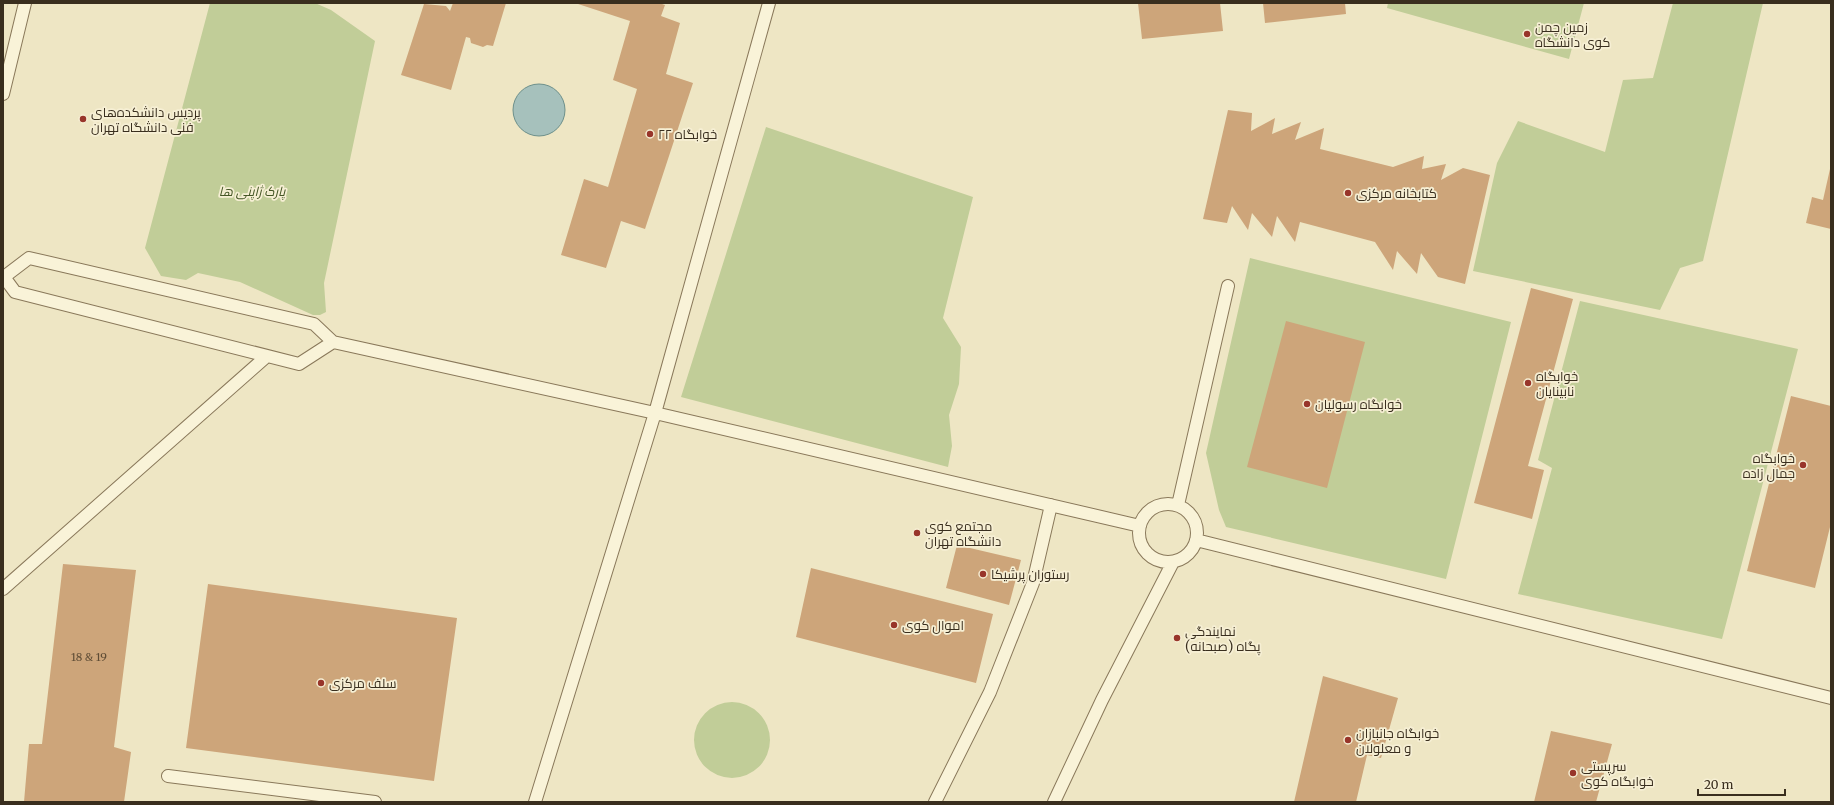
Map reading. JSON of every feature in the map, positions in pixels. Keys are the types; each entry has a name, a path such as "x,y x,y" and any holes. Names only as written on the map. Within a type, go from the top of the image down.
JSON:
{"lane":[{"path":"3,94 24,3"},
{"path":"535,802 655,413 769,3"},
{"path":"333,342 299,364 15,292 4,277 29,258 314,324 333,342 655,413 1140,526"},
{"path":"1178,506 1228,286"},
{"path":"3,589 267,356"},
{"path":"1168,504 1178,506 1186,510 1193,517 1197,526 1196,540 1190,553 1173,562 1163,562 1154,559 1147,553 1142,545 1140,526 1150,510 1168,504"},
{"path":"936,802 990,692 1033,583 1052,505"},
{"path":"1196,540 1831,698"},
{"path":"1054,802 1102,700 1173,562"},
{"path":"168,776 375,802"}],"green space":[{"name":"پارک ژاپنی ها","path":"210,3 315,3 331,10 375,41 324,283 326,312 320,315 313,315 240,282 198,273 186,280 161,276 145,248"},
{"name":"زمین چمن کوی دانشگاه","path":"1388,3 1584,3 1569,59 1387,8"},
{"path":"1673,3 1763,3 1703,261 1680,268 1660,310 1473,271 1497,163 1518,121 1605,152 1623,80 1653,78"},
{"path":"766,127 973,197 943,318 961,347 959,384 949,415 952,446 948,467 681,397"},
{"path":"1250,258 1511,322 1446,579 1226,527 1219,510 1206,453"},
{"path":"1580,301 1798,349 1722,639 1518,594 1552,468 1538,460"},
{"path":"732,702 746,705 759,713 767,726 770,740 767,754 759,767 746,775 732,778 718,775 705,767 697,754 694,740 697,726 705,713 718,705"}],"water":[{"path":"534,84 544,84 558,91 565,105 565,115 558,129 544,136 534,136 524,132 517,125 513,115 513,105 517,95 524,88"}],"building":[{"path":"453,3 506,3 493,46 487,45 483,47 471,43 470,38 466,37 451,90 401,75 424,4 446,6 450,11"},
{"name":"خوابگاه ۲۲","path":"575,3 659,3 665,5 661,16 680,23 666,74 693,83 645,229 621,221 606,268 561,255 584,179 608,187 637,89 613,80 630,21"},
{"path":"1138,3 1220,3 1223,31 1142,39"},
{"path":"1263,3 1345,3 1346,14 1265,23"},
{"name":"کتابخانه مرکزی","path":"1228,110 1252,113 1251,131 1275,118 1272,134 1301,122 1295,140 1324,128 1320,149 1393,167 1424,156 1422,169 1446,164 1441,180 1463,168 1490,175 1465,284 1438,277 1421,253 1417,274 1397,251 1393,270 1375,242 1300,222 1295,242 1277,216 1272,237 1252,213 1248,230 1232,206 1227,223 1203,219"},
{"path":"1830,169 1831,229 1806,223 1812,197 1823,200"},
{"name":"خوابگاه نابینایان","path":"1531,288 1573,299 1528,466 1544,470 1532,519 1474,503"},
{"name":"خوابگاه رسولیان","path":"1286,321 1365,342 1327,488 1247,467"},
{"name":"خوابگاه جمال زاده","path":"1791,396 1831,406 1831,523 1815,588 1747,571"},
{"name":"رستوران پرشیکا","path":"957,545 1021,560 1009,605 946,588"},
{"path":"63,564 136,570 114,747 131,752 124,802 24,802 29,744 42,744"},
{"name":"اموال کوی","path":"811,568 993,614 976,683 796,637"},
{"name":"سلف مرکزی","path":"208,584 457,618 434,781 186,748"},
{"name":"خوابگاه جانبازان و معلولان","path":"1323,676 1398,698 1381,758 1367,755 1356,802 1294,802"},
{"name":"سرپستی خوابگاه کوی","path":"1551,731 1612,744 1596,802 1534,802"}],"place":[{"name":"زمین چمن کوی دانشگاه","path":"1527,34"},
{"name":"پردیس دانشکده‌های فنی دانشگاه تهران","path":"83,119"},
{"name":"خوابگاه ۲۲","path":"650,134"},
{"name":"کتابخانه مرکزی","path":"1348,193"},
{"name":"خوابگاه نابینایان","path":"1528,383"},
{"name":"خوابگاه رسولیان","path":"1307,404"},
{"name":"خوابگاه جمال زاده","path":"1803,465"},
{"name":"مجتمع کوی دانشگاه تهران","path":"917,533"},
{"name":"رستوران پرشیکا","path":"983,574"},
{"name":"اموال کوی","path":"894,625"},
{"name":"نمایندگی پگاه (صبحانه)","path":"1177,638"},
{"name":"سلف مرکزی","path":"321,683"},
{"name":"خوابگاه جانبازان و معلولان","path":"1348,740"},
{"name":"سرپستی خوابگاه کوی","path":"1573,773"}]}
